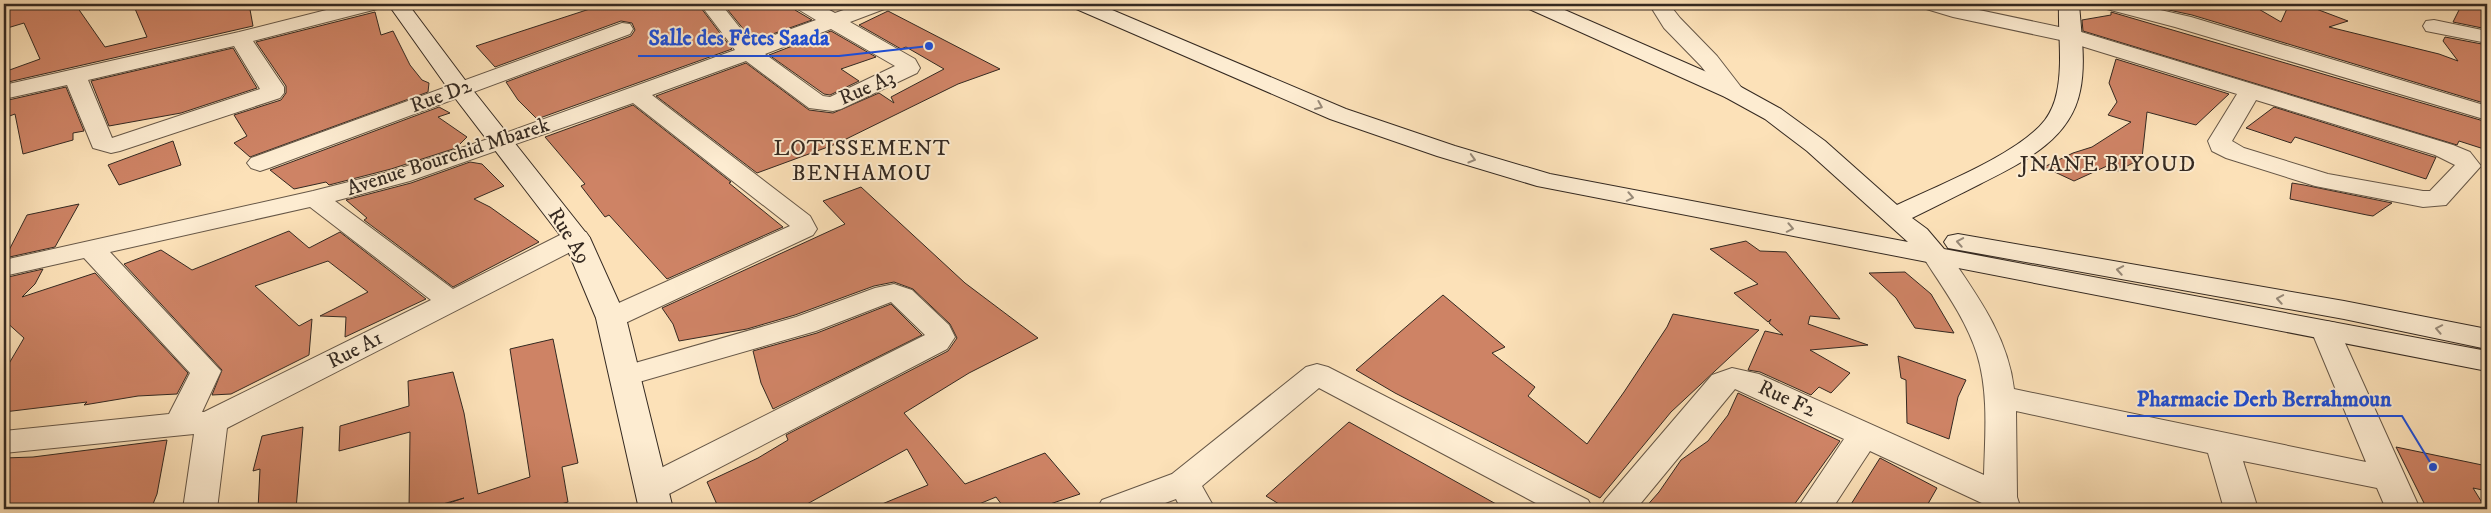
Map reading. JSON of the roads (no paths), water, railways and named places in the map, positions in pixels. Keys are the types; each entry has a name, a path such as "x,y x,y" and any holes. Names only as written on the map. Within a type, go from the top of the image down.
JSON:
{"street":[{"path":"4,92 240,38 374,4"},
{"name":"Rue A9","path":"398,4 460,89 576,238 611,318 654,498"},
{"name":"Rue A3","path":"710,4 748,52 817,103 824,105 832,104 909,68 907,64 803,4"},
{"name":"Avenue Bourchid Mbarek","path":"4,268 315,198 401,176 503,142 877,4"},
{"path":"1081,4 1338,114 1446,152 1546,180 1937,257 2487,361"},
{"path":"1118,4 1368,107 1488,146 1595,172 1917,234 2344,310 2487,338"},
{"path":"1534,4 1733,92 1788,124 1894,217 1917,234 1937,257 1967,303 1983,333 1996,368 1999,396 2002,503"},
{"path":"1659,4 1672,24 1709,61 1733,92"},
{"path":"1930,4 1953,11 2070,36 2250,90 2444,150 2466,160 2468,166 2437,199 2423,199 2324,181 2235,153 2221,146 2220,141 2250,90"},
{"path":"1894,217 2014,157 2033,146 2051,130 2064,110 2071,82 2069,4"},
{"path":"2110,4 2183,22 2487,113"},
{"path":"2434,26 2487,37"},
{"name":"Rue D2","path":"260,163 622,30"},
{"path":"74,77 102,143 111,146 272,93 272,87 240,38"},
{"path":"611,318 796,234 804,228 801,222 635,93"},
{"path":"315,198 451,301"},
{"name":"Rue A1","path":"212,422 576,238"},
{"path":"90,248 206,371 180,423"},
{"path":"626,376 806,324 885,294 894,293 902,296 939,332 940,337 936,342 654,498"},
{"path":"2326,330 2402,509"},
{"path":"1114,509 1191,496 1317,374 1576,509"},
{"name":"Rue F2","path":"1617,509 1723,382 1732,378 1748,381 1864,435 2002,503"},
{"path":"1999,396 2222,445 2388,478"},
{"path":"4,442 180,423 212,422 200,509"},
{"path":"1814,509 1864,435"},
{"path":"2222,445 2241,509"}],"place":[{"name":"Salle des Fêtes Saada","path":"929,46"},
{"name":"Pharmacie Derb Berrahmoun","path":"2433,467"}],"district":[{"name":"LOTISSEMENT BENHAMOU","path":"862,160"},
{"name":"JNANE BIYOUD","path":"2108,164"}]}
